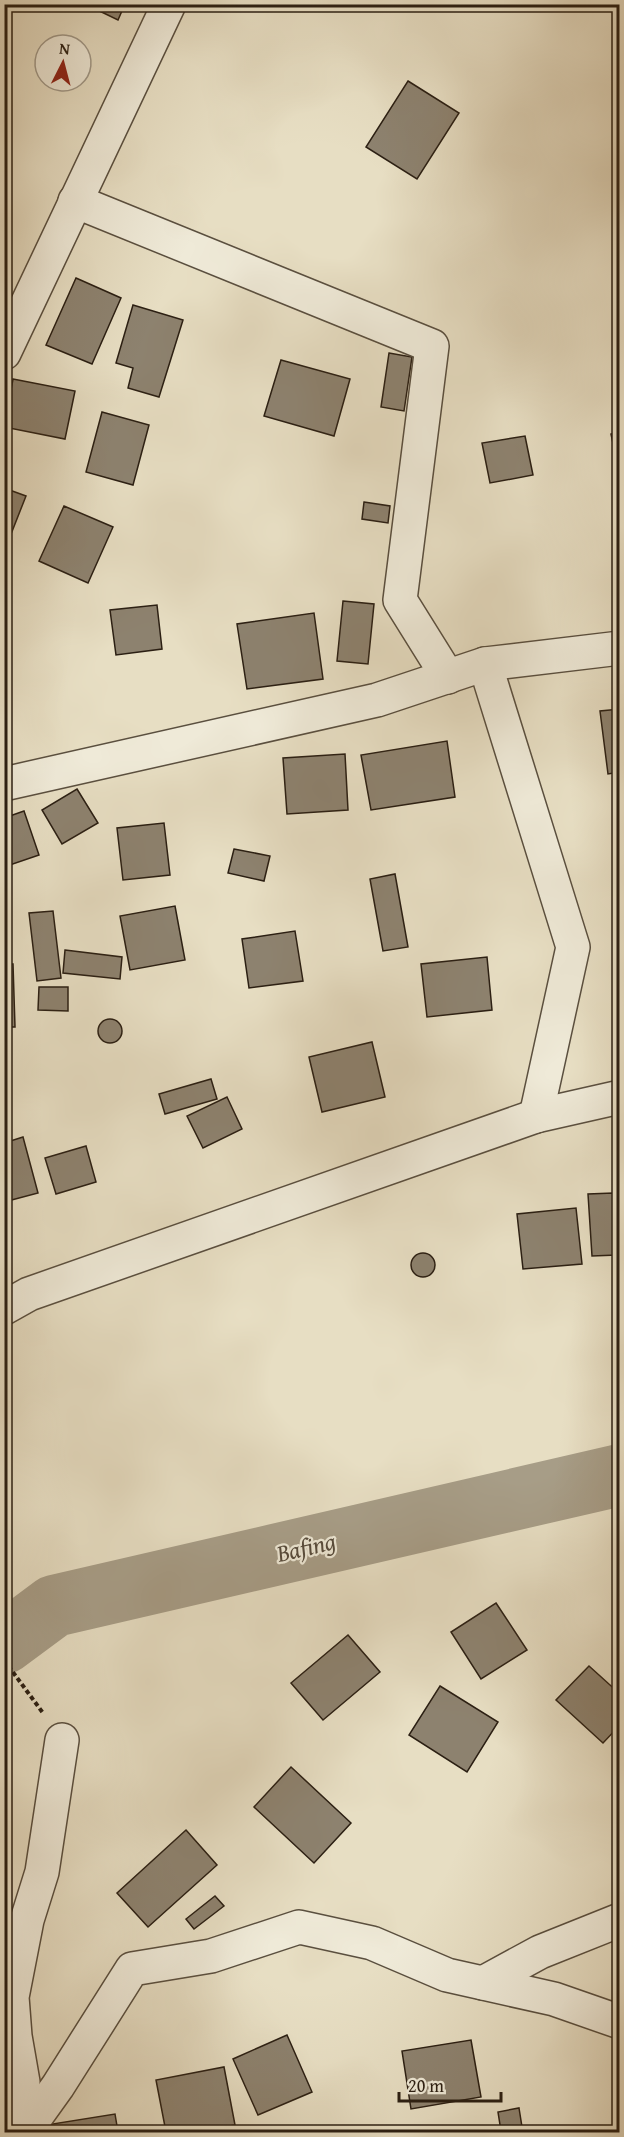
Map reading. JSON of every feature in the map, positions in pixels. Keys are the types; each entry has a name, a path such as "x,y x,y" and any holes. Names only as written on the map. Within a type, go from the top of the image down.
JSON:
{"street":[{"path":"4,353 170,4"},
{"path":"75,201 432,346 400,600 448,677"},
{"path":"4,784 377,700 485,664 620,648"},
{"path":"485,664 573,947 536,1116"},
{"path":"4,1308 29,1294 536,1116 620,1097"},
{"path":"14,2133 22,2082 12,1998 27,1920 42,1872 62,1740"},
{"path":"483,1983 540,1953 620,1920"},
{"path":"25,2133 132,1970 211,1956 299,1927 372,1943 447,1975 554,1999 620,2022"}],"path":[{"path":"4,1660 62,1740"}],"building":[{"path":"85,4 125,4 118,20"},
{"path":"408,81 459,113 417,179 366,147"},
{"path":"76,278 121,298 92,364 46,345"},
{"path":"133,305 183,320 159,397 128,388 133,368 116,363"},
{"path":"389,353 412,357 404,411 381,407"},
{"path":"281,360 350,379 334,436 264,416"},
{"path":"13,379 75,391 65,439 4,427"},
{"path":"102,412 149,425 133,485 86,472"},
{"path":"620,432 620,476 611,434"},
{"path":"525,436 533,475 490,483 482,443"},
{"path":"4,488 26,496 11,534 4,532"},
{"path":"364,502 390,506 388,523 362,519"},
{"path":"64,506 113,527 88,583 39,561"},
{"path":"343,601 374,604 368,664 337,661"},
{"path":"157,605 162,649 116,655 110,610"},
{"path":"314,613 323,679 247,689 237,624"},
{"path":"4,655 10,695 4,696"},
{"path":"620,709 620,772 608,774 600,711"},
{"path":"447,741 455,797 371,810 361,755"},
{"path":"345,754 348,810 287,814 283,758"},
{"path":"77,789 98,823 62,844 42,810"},
{"path":"24,811 39,855 4,867 4,818"},
{"path":"164,823 170,875 123,880 117,828"},
{"path":"234,849 270,856 264,881 228,873"},
{"path":"395,874 408,947 383,951 370,879"},
{"path":"175,906 185,960 130,970 120,916"},
{"path":"53,911 61,978 37,981 29,913"},
{"path":"295,931 303,981 249,988 242,939"},
{"path":"65,950 122,957 120,979 63,973"},
{"path":"487,957 492,1010 427,1017 421,964"},
{"path":"4,964 13,964 15,1027 4,1027"},
{"path":"39,987 68,987 68,1011 38,1010"},
{"path":"110,1019 118,1023 122,1031 118,1039 110,1043 102,1039 98,1031 102,1023"},
{"path":"372,1042 385,1097 322,1112 309,1057"},
{"path":"211,1079 217,1099 165,1114 159,1094"},
{"path":"227,1097 242,1129 203,1148 187,1116"},
{"path":"23,1137 38,1193 4,1202 4,1143"},
{"path":"86,1146 96,1182 56,1194 45,1158"},
{"path":"613,1193 617,1255 592,1256 588,1194"},
{"path":"576,1208 582,1264 523,1269 517,1214"},
{"path":"423,1253 431,1257 435,1265 431,1273 423,1277 415,1273 411,1265 415,1257"},
{"path":"496,1603 527,1650 481,1679 451,1632"},
{"path":"348,1635 380,1672 323,1720 291,1683"},
{"path":"589,1666 620,1694 620,1725 603,1743 556,1700"},
{"path":"440,1686 498,1722 467,1772 409,1735"},
{"path":"291,1767 351,1823 314,1863 254,1807"},
{"path":"186,1830 217,1865 148,1927 117,1893"},
{"path":"215,1896 224,1906 194,1929 186,1919"},
{"path":"287,2035 312,2092 258,2115 233,2059"},
{"path":"471,2040 481,2097 411,2109 402,2051"},
{"path":"224,2067 235,2125 198,2132 166,2132 156,2080"},
{"path":"519,2108 522,2127 501,2131 498,2112"},
{"path":"115,2114 118,2132 47,2132 46,2125"}],"waterway":[{"name":"Bafing","path":"4,1643 54,1606 620,1475"}]}
